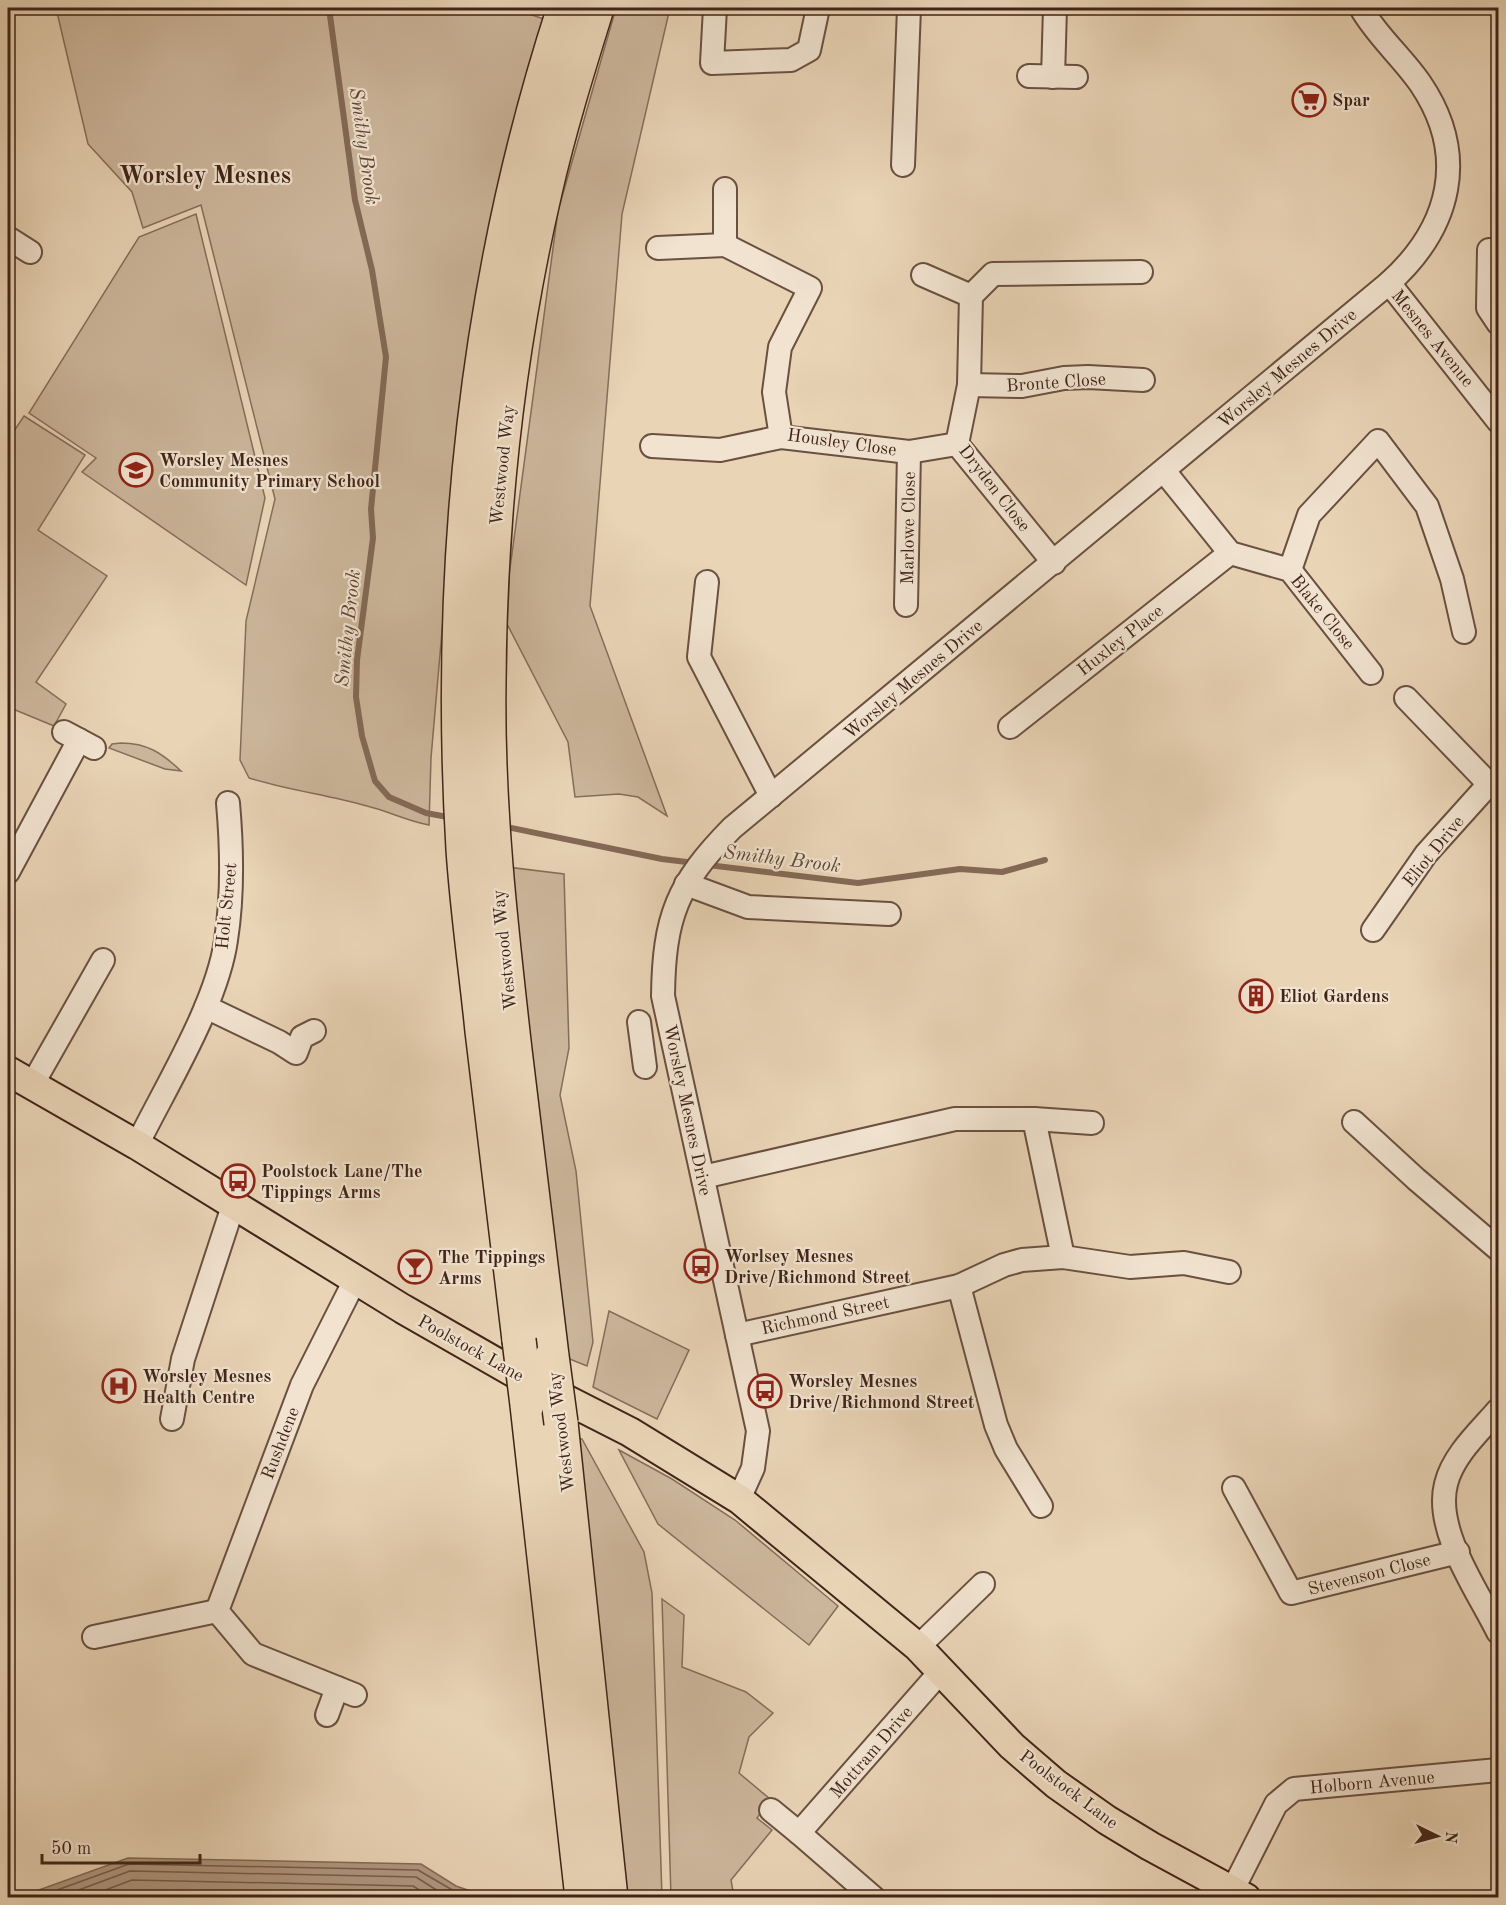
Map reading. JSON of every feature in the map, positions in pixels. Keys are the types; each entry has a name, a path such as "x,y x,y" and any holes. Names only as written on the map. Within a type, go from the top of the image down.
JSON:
{"highway":[{"name":"Westwood Way","path":"564,8 534,110 504,235 477,400 466,497 458,682 475,780 479,855 519,1340 582,1898"},
{"name":"Westwood Way","path":"475,780 489,683 498,485 509,392 545,191 564,115 597,8"},
{"name":"Westwood Way","path":"479,855 561,1423 611,1898"}],"main road":[{"name":"Poolstock Lane","path":"8,1071 137,1145 355,1280 520,1376 630,1432 739,1499 918,1647 1012,1746 1056,1784 1107,1820 1239,1894"}],"street":[{"path":"715,8 712,63 791,60 809,50 818,8"},
{"path":"903,165 909,8"},
{"path":"1053,77 1055,8"},
{"name":"Worsley Mesnes Drive","path":"739,1499 753,1468 758,1431 663,996 664,951 672,916 689,880 708,853 732,828 1389,283 1422,249 1437,223 1448,179 1448,148 1441,121 1420,82 1360,8"},
{"path":"1029,76 1076,77"},
{"path":"658,248 725,245 725,189"},
{"path":"8,238 30,252"},
{"name":"Housley Close","path":"725,245 810,288 780,346 774,392 781,437 909,452 957,444"},
{"path":"1489,250 1488,308 1498,323"},
{"path":"923,275 971,296 993,274 1141,272"},
{"name":"Mesnes Avenue","path":"1389,283 1497,416"},
{"name":"Dryden Close","path":"971,296 969,385 957,444 1054,563"},
{"name":"Bronte Close","path":"969,385 1022,386 1064,378 1088,377 1143,380"},
{"path":"652,446 720,450 781,437"},
{"path":"1290,570 1309,515 1378,441 1427,506 1452,579 1464,632"},
{"name":"Marlowe Close","path":"906,605 909,452"},
{"path":"1164,471 1230,553"},
{"name":"Blake Close","path":"1230,553 1290,570 1371,673"},
{"name":"Huxley Place","path":"1010,727 1230,553"},
{"path":"707,582 699,657 771,796"},
{"path":"1406,699 1494,782"},
{"path":"8,872 79,740"},
{"name":"Eliot Drive","path":"1373,930 1426,854 1494,782"},
{"name":"Holt Street","path":"137,1145 206,1007 226,942 232,849 228,803"},
{"path":"689,880 748,907 889,914"},
{"path":"32,1085 103,960"},
{"path":"206,1007 279,1042 299,1061 302,1036 314,1031"},
{"path":"639,1022 644,1060 674,1046"},
{"path":"703,1177 955,1119 1034,1119 1092,1123"},
{"path":"1034,1119 1063,1257"},
{"path":"1354,1122 1498,1249"},
{"path":"172,1419 183,1359 233,1206"},
{"name":"Richmond Street","path":"737,1335 959,1286 1004,1265 1022,1260 1063,1257 1130,1267 1197,1263 1229,1272"},
{"name":"Rushdene","path":"217,1611 302,1385 355,1280"},
{"path":"959,1286 996,1425 1006,1449 1030,1471 1041,1506"},
{"path":"1498,1410 1467,1447 1446,1483 1445,1525 1498,1632"},
{"name":"Stevenson Close","path":"1234,1488 1291,1593 1458,1552"},
{"path":"918,1647 983,1584"},
{"path":"94,1637 217,1611 253,1654 346,1691 327,1715"},
{"name":"Mottram Drive","path":"800,1833 942,1670"},
{"name":"Holborn Avenue","path":"1239,1894 1276,1804 1294,1789 1498,1770"},
{"path":"771,1809 874,1898"}],"shaded area":[{"path":"56,8 511,8 550,21 448,562 431,758 429,825 375,808 249,778 240,760 246,621 275,499 201,205 143,228 132,192 88,144"},
{"path":"616,8 670,8 622,214 590,606 667,816 638,797 619,794 575,797 568,742 506,622 509,576 558,211"},
{"path":"196,214 265,498 246,585 82,472 96,458 29,413 139,237"},
{"path":"24,416 85,455 38,530 107,576 36,682 66,704 54,726 8,707 8,440"},
{"path":"130,743 154,750 181,771 165,769 109,748 112,744"},
{"path":"507,867 564,874 569,1048 560,1095 576,1171 593,1342 587,1366 562,1356"},
{"path":"609,1311 689,1350 657,1419 593,1387"},
{"path":"573,1436 582,1439 644,1552 652,1593 662,1897 627,1897"},
{"path":"619,1450 672,1479 735,1520 838,1606 809,1645 658,1524"},
{"path":"662,1599 684,1615 682,1667 746,1692 773,1713 749,1737 739,1773 770,1799 757,1818 772,1830 731,1880 734,1897 671,1897"}],"water":[{"path":"128,1858 421,1864 456,1886 488,1897 8,1897 8,1895 25,1895"}],"waterway":[{"name":"Smithy Brook","path":"329,8 355,200 372,270 386,357 371,509 373,538 357,660 356,697 362,736 375,781 389,797 426,813 453,818"},
{"name":"Smithy Brook","path":"502,826 662,859 695,863"},
{"name":"Smithy Brook","path":"708,865 858,883 960,869 1002,872 1045,860"}],"place":[{"name":"Spar","path":"1309,100"},
{"name":"Worsley Mesnes Community Primary School","path":"136,470"},
{"name":"Eliot Gardens","path":"1256,996"},
{"name":"Poolstock Lane/The Tippings Arms","path":"238,1181"},
{"name":"Worlsey Mesnes Drive/Richmond Street","path":"701,1266"},
{"name":"The Tippings Arms","path":"415,1267"},
{"name":"Worsley Mesnes Health Centre","path":"119,1386"},
{"name":"Worsley Mesnes Drive/Richmond Street","path":"765,1391"}],"district":[{"name":"Worsley Mesnes","path":"205,175"}]}
